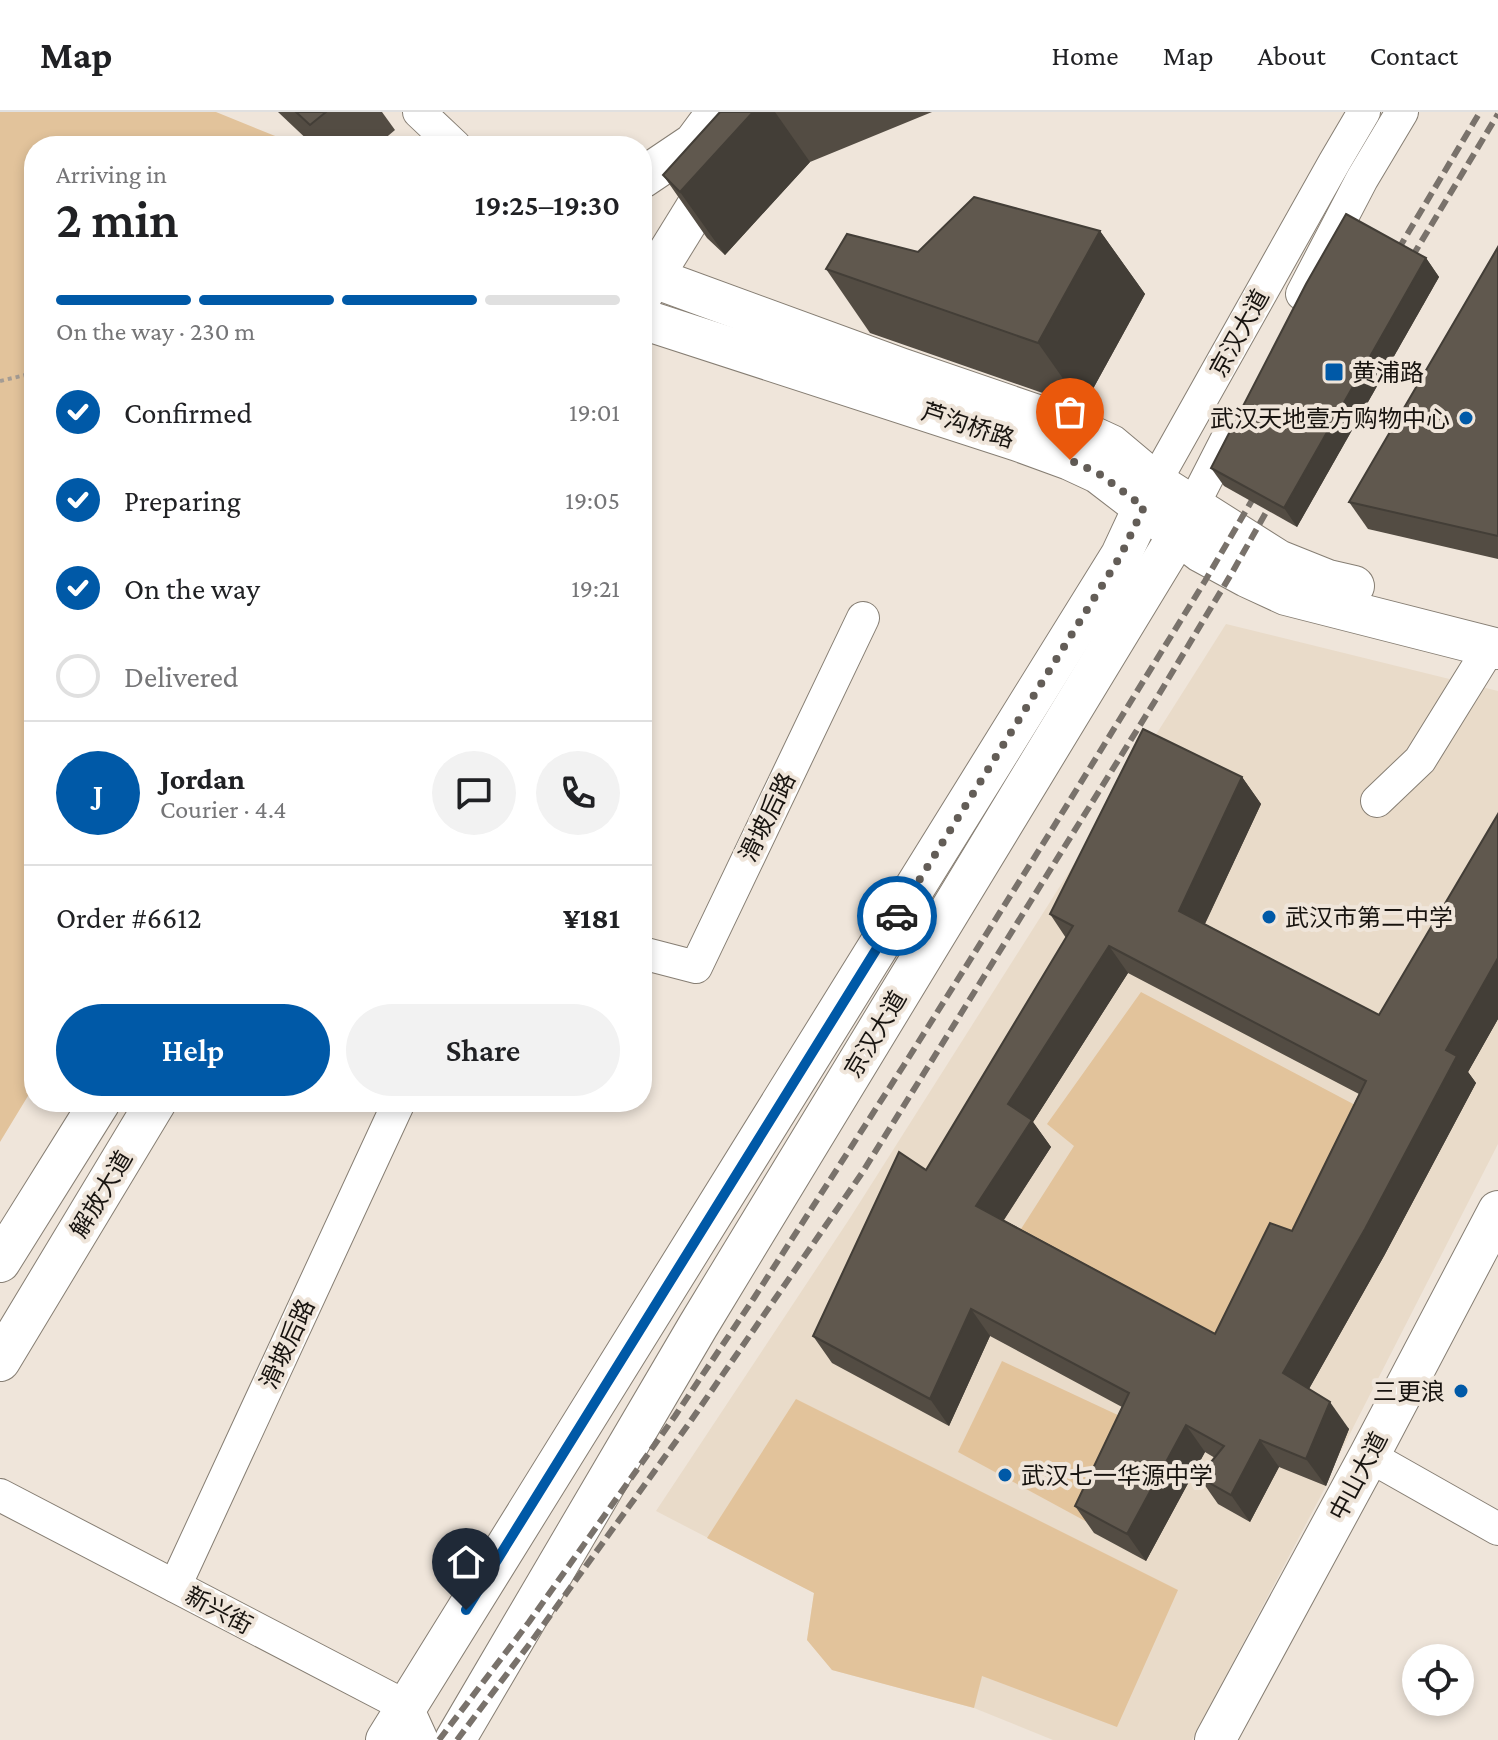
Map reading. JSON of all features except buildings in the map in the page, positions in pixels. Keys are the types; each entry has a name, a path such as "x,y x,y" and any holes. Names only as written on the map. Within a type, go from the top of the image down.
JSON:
{"main road":[{"path":"652,279 755,112"},
{"path":"652,169 706,122"},
{"name":"芦沟桥路","path":"652,287 1072,427 1111,445 1150,495"},
{"name":"芦沟桥路","path":"652,322 1044,450 1150,495 1185,520 1201,552 1286,595 1495,639"},
{"name":"京汉大道","path":"405,1729 1121,555 1150,495"},
{"name":"京汉大道","path":"455,1740 698,1326 1185,520"},
{"name":"解放大道","path":"0,1262 94,1112"},
{"name":"解放大道","path":"0,1361 150,1112"},
{"name":"中山大道","path":"1227,1736 1498,1211"},
{"name":"解放大道","path":"0,1380 46,1287"}],"street":[{"path":"419,112 444,136"},
{"name":"京汉大道","path":"1150,495 1364,112"},
{"name":"京汉大道","path":"1291,315 1362,179 1402,112"},
{"name":"京汉大道","path":"1185,520 1242,411"},
{"name":"滑坡后路","path":"652,956 696,967 863,618"},
{"path":"1377,801 1420,760 1495,639"},
{"name":"滑坡后路","path":"175,1586 394,1112"},
{"path":"1369,1456 1498,1529"},
{"name":"新兴街","path":"0,1495 175,1586 405,1729"}],"path":[{"path":"0,381 24,375"}],"shaded area":[{"path":"0,112 216,112 275,136 24,136 24,1102 0,1142"},
{"name":"武汉市第二中学","path":"1226,624 1498,691 1498,1144 1326,1486 1192,1740 1053,1740 974,1708 832,1670 807,1640 814,1593 656,1511 850,1218"},
{"path":"1141,992 1374,1115 1225,1342 1021,1229 1074,1146 1047,1124"},
{"path":"1002,1361 1137,1424 1087,1522 958,1452"},
{"path":"796,1399 1178,1590 1117,1727 982,1676 974,1708 832,1670 807,1640 814,1593 707,1538"}],"railway":[{"path":"1389,265 1480,112"},
{"path":"1403,272 1498,114"},
{"path":"439,1740 529,1622 675,1416 754,1298 1051,831 1262,483"},
{"path":"457,1740 690,1422 862,1173 1155,701 1278,491"}],"way so far":[{"path":"897,916 1121,555 1144,507 1098,473 1070,460"}],"place":[{"name":"黄浦路","path":"1334,372"},
{"name":"武汉天地壹方购物中心","path":"1466,418"},
{"name":"武汉市第二中学","path":"1269,917"},
{"name":"三更浪","path":"1461,1391"},
{"name":"武汉七一华源中学","path":"1005,1475"}],"route":[{"path":"466,1610 897,916"}]}
